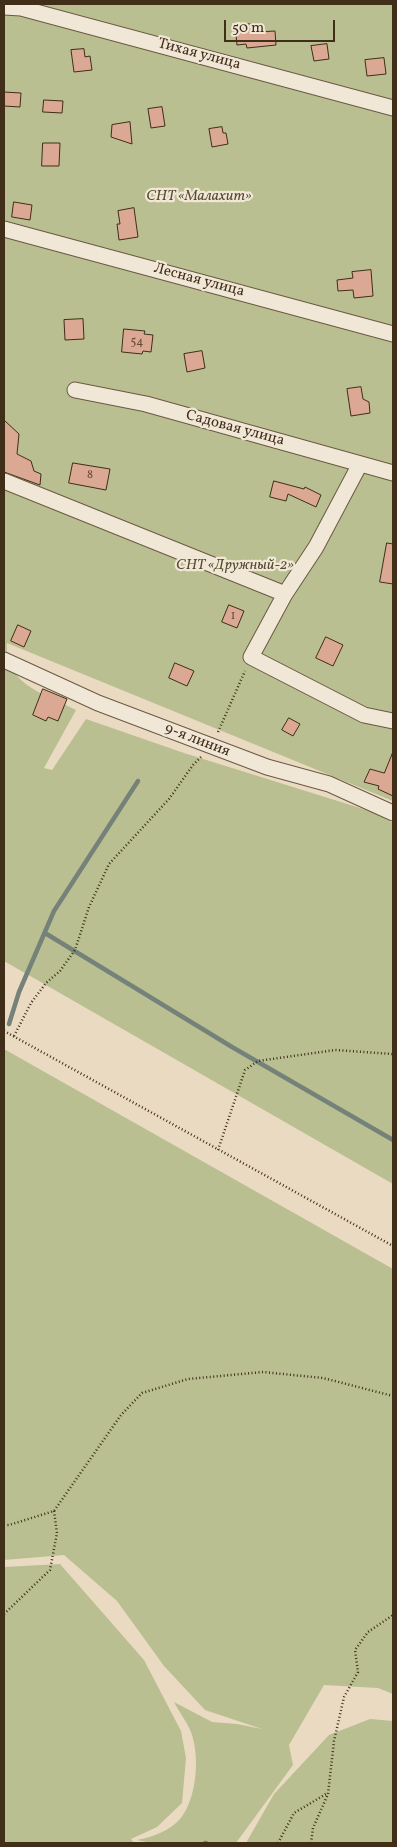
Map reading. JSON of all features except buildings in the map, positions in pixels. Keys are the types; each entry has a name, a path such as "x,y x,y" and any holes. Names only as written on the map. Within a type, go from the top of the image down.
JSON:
{"street":[{"name":"Тихая улица","path":"4,7 21,8 393,108"},
{"name":"Лесная улица","path":"4,229 393,334"},
{"name":"Садовая улица","path":"75,390 146,404 393,473"},
{"path":"360,464 316,547 285,594 251,657 364,715 393,721"},
{"path":"4,481 285,594"},
{"name":"9-я линия","path":"4,660 98,703 267,767 329,784 393,813"}],"path":[{"path":"14,1036 31,1003 46,983 60,971 74,950 89,907 109,864 169,799 193,766 212,747 251,657"},
{"path":"4,1031 393,1246"},
{"path":"218,1150 245,1070 258,1060 335,1050 393,1054"},
{"path":"4,1524 9,1525 54,1511 121,1415 142,1392 188,1379 263,1372 323,1378 393,1396"},
{"path":"4,1614 50,1570 57,1533 54,1511"},
{"path":"311,1843 313,1828 328,1794 334,1741 344,1697 358,1672 355,1650 368,1632 393,1615"},
{"path":"278,1843 294,1813 328,1794"}],"green space":[{"path":"4,4 393,4 393,801 7,643 8,657 12,669 19,678 40,693 76,710 44,768 52,770 86,719 184,753 373,812 393,823 393,1184 4,961"},
{"path":"4,1049 393,1269 393,1694 378,1688 324,1685 289,1745 293,1765 236,1843 151,1843 137,1840 155,1835 177,1823 191,1799 194,1788 196,1764 194,1742 189,1728 174,1702 212,1722 262,1729 205,1710 164,1666 117,1601 64,1555 4,1560"},
{"path":"60,1564 144,1660 181,1731 186,1758 182,1803 157,1827 131,1839 134,1843 4,1843 4,1567"},
{"path":"370,1719 393,1721 393,1843 246,1843 274,1794 329,1735"}],"waterway":[{"path":"9,1024 19,992 54,911 138,781"},
{"path":"45,933 232,1047 393,1140"}],"park label":[{"name":"СНТ «Малахит»","path":"199,197"},
{"name":"СНТ «Дружный-2»","path":"235,566"}]}
